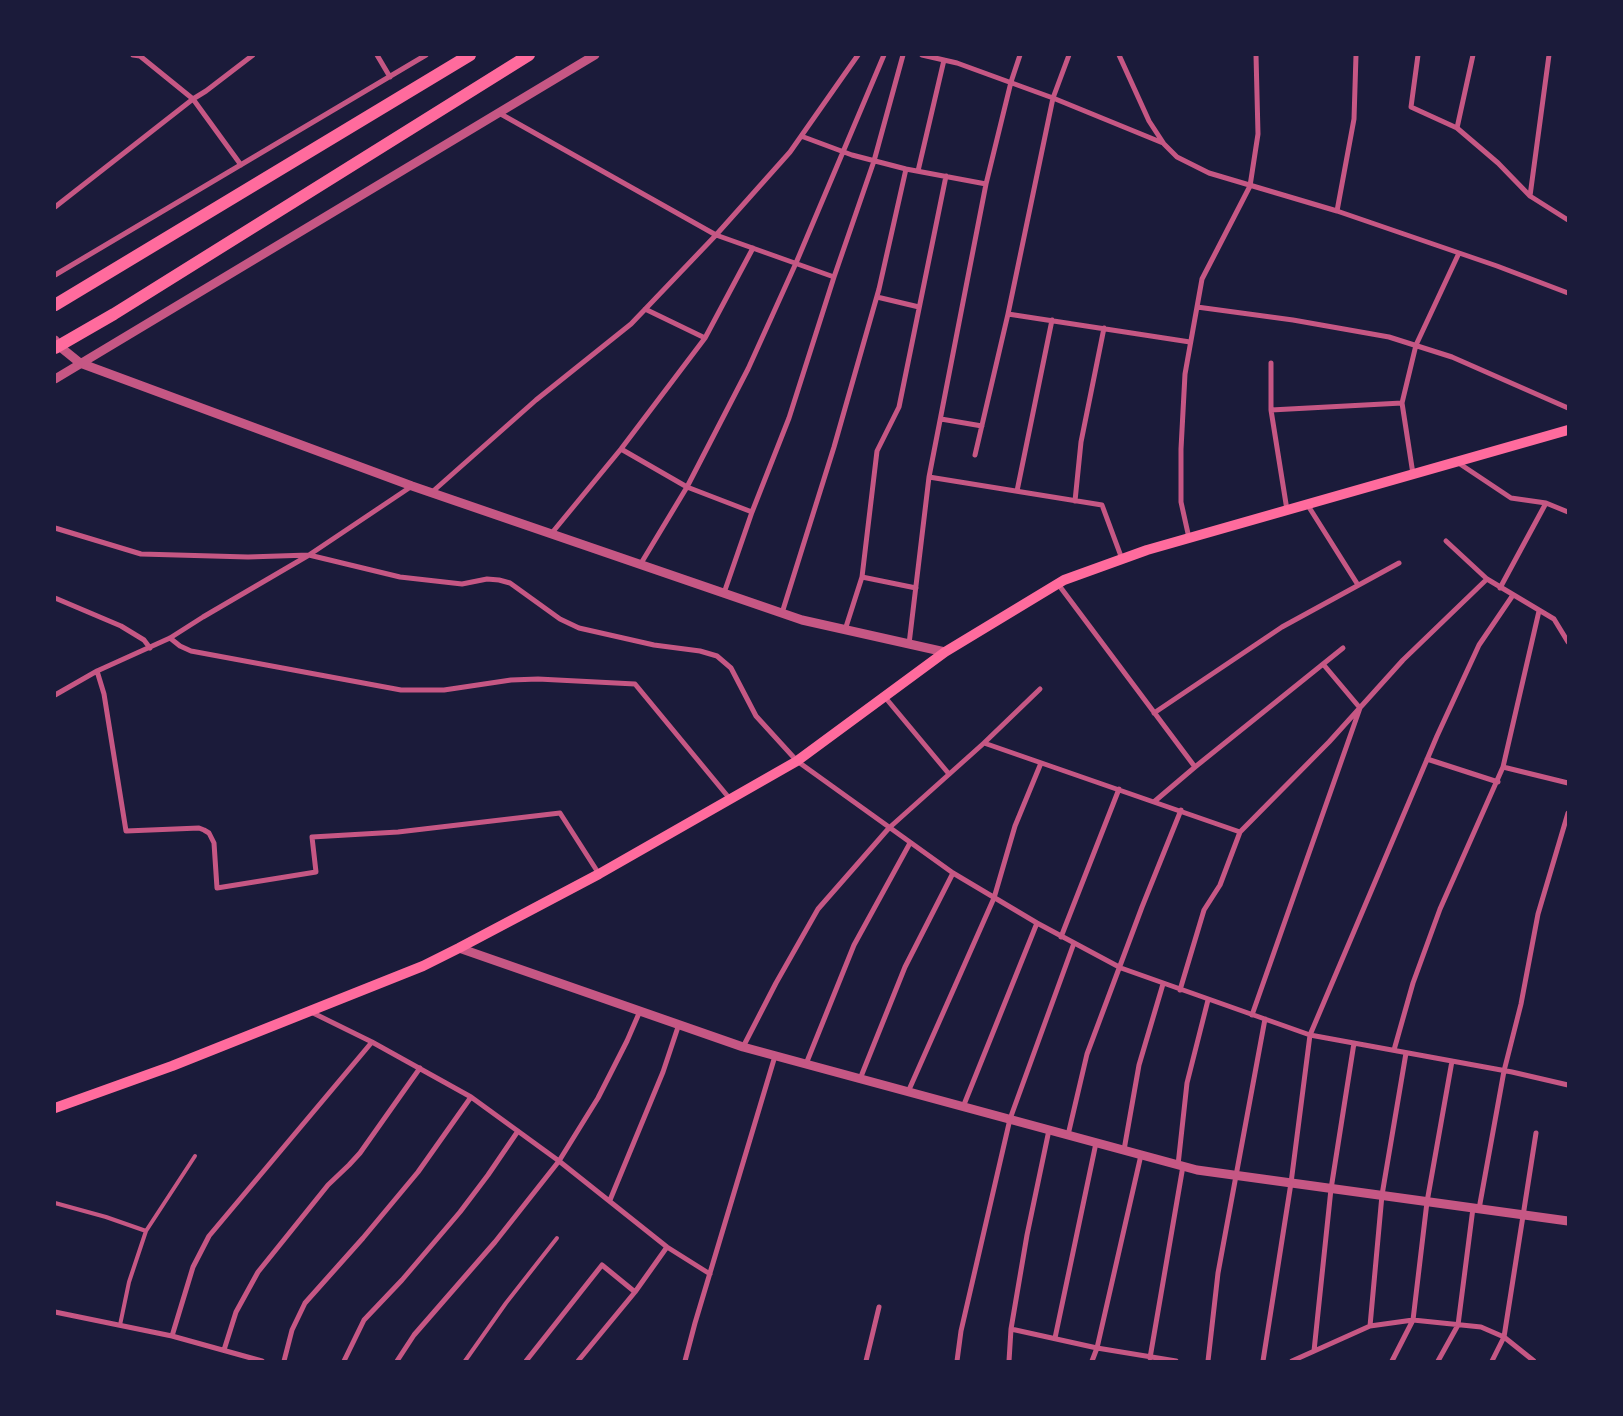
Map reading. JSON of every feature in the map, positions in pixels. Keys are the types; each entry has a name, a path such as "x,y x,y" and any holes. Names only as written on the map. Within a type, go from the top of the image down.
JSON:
{"highway":[{"path":"55,305 470,55"},
{"path":"56,344 122,309 529,55"}],"main road":[{"path":"56,1106 172,1066 423,966 459,948 599,874 797,761 945,652 1064,580 1189,538 1568,430"}],"street":[{"path":"132,55 140,56 193,99 241,165"},
{"path":"55,207 193,99 253,55"},
{"path":"377,55 390,77"},
{"path":"55,275 426,55"},
{"path":"55,379 596,55"},
{"path":"431,493 536,400 631,324 716,235 790,152 858,55"},
{"path":"640,565 687,486 748,369 796,263 884,55"},
{"path":"724,593 752,512 789,418 834,277 874,161 903,55"},
{"path":"922,55 944,60 1011,82 1164,144"},
{"path":"910,644 929,477 986,184 1011,82 1020,55"},
{"path":"975,456 1008,314 1053,98 1069,55"},
{"path":"1119,55 1149,121 1164,144 1177,157 1209,173 1338,211 1568,293"},
{"path":"1189,538 1181,502 1181,449 1185,374 1202,279 1250,186 1258,134 1256,55"},
{"path":"1338,211 1354,119 1356,55"},
{"path":"1418,55 1410,106 1457,128 1498,163 1530,196 1568,220"},
{"path":"1457,128 1473,55"},
{"path":"1530,196 1549,55"},
{"path":"918,171 944,60"},
{"path":"498,113 716,235 834,277"},
{"path":"801,136 874,161 986,184"},
{"path":"782,614 834,447 877,297 906,169"},
{"path":"845,630 862,577 877,451 899,407 946,176"},
{"path":"551,534 621,449 705,338 753,248"},
{"path":"1413,474 1402,403 1416,345 1459,253"},
{"path":"877,297 919,307"},
{"path":"1197,307 1293,320 1389,337 1452,357 1568,408"},
{"path":"645,309 705,338"},
{"path":"1008,314 1190,342"},
{"path":"1017,491 1052,320"},
{"path":"1075,501 1081,442 1104,328"},
{"path":"56,344 80,363 431,493 782,614 945,652"},
{"path":"1272,364 1271,410 1287,510"},
{"path":"1271,410 1402,403"},
{"path":"941,419 982,426"},
{"path":"621,449 687,486 752,512"},
{"path":"1456,462 1512,498 1546,503 1568,512"},
{"path":"929,477 1102,505 1122,559"},
{"path":"55,695 97,671 170,638 309,555 412,486"},
{"path":"1500,588 1546,503"},
{"path":"1307,504 1358,586"},
{"path":"55,528 140,554 248,557 309,555 400,577 462,584 487,579 499,580 510,583 560,619 579,628 654,645 700,651 717,656 731,668 756,716 797,761 953,873 1036,923 1121,968 1310,1035 1504,1070 1568,1085"},
{"path":"1446,541 1487,579 1554,619 1568,642"},
{"path":"1154,712 1282,627 1399,563"},
{"path":"862,577 916,588"},
{"path":"1180,990 1204,910 1220,885 1240,832 1329,742 1402,660 1487,579"},
{"path":"1057,584 1195,767"},
{"path":"1262,1361 1291,1183 1310,1035 1428,758 1479,645 1512,595"},
{"path":"55,598 121,626 144,640 150,648"},
{"path":"1394,1050 1413,983 1440,910 1503,768 1539,610"},
{"path":"170,638 190,651 400,690 444,690 510,680 635,684 730,799"},
{"path":"1155,801 1343,648"},
{"path":"1323,664 1360,708"},
{"path":"97,671 104,694 126,830 198,828 204,830 212,837 214,843 217,888 316,872 312,837 398,832 560,813 599,874"},
{"path":"743,1047 776,983 818,909 889,828 984,743 1040,689"},
{"path":"884,696 949,774"},
{"path":"1252,1015 1360,708"},
{"path":"984,743 1240,832"},
{"path":"1428,758 1498,782"},
{"path":"908,1092 994,898 1015,826 1041,763"},
{"path":"1503,768 1568,784"},
{"path":"1061,936 1119,789"},
{"path":"1068,1135 1087,1054 1121,968 1142,907 1181,810"},
{"path":"1438,1361 1458,1325 1476,1208 1504,1070 1521,1004 1538,914 1568,813"},
{"path":"806,1064 854,945 910,843"},
{"path":"860,1079 905,966 953,873"},
{"path":"963,1106 1036,923"},
{"path":"957,1361 961,1331 1010,1120 1074,943"},
{"path":"459,948 743,1047 1181,1166 1198,1170 1568,1221"},
{"path":"1124,1150 1139,1065 1163,984"},
{"path":"1150,1358 1181,1166 1187,1083 1208,1000"},
{"path":"308,1011 372,1042 471,1097 559,1161 668,1247 710,1274"},
{"path":"397,1361 414,1335 495,1242 559,1161 598,1098 624,1048 640,1011"},
{"path":"1208,1361 1218,1273 1265,1020"},
{"path":"610,1200 663,1072 679,1024"},
{"path":"172,1336 193,1267 209,1236 372,1042"},
{"path":"1314,1351 1331,1188 1354,1043"},
{"path":"1370,1326 1382,1196 1406,1053"},
{"path":"685,1361 774,1056"},
{"path":"1392,1361 1413,1320 1427,1202 1452,1061"},
{"path":"224,1350 236,1312 258,1272 328,1184 350,1165 360,1153 420,1068"},
{"path":"284,1361 292,1330 305,1303 418,1172 471,1097"},
{"path":"1009,1361 1012,1329 1027,1235 1049,1130"},
{"path":"344,1361 364,1320 460,1212 518,1131"},
{"path":"1492,1361 1504,1337 1525,1215 1536,1133"},
{"path":"1055,1338 1096,1143"},
{"path":"1092,1361 1097,1348 1141,1155"},
{"path":"578,1361 635,1292 668,1247"},
{"path":"526,1361 602,1265 635,1292"},
{"path":"866,1361 879,1307"},
{"path":"55,1312 172,1336 262,1361"},
{"path":"1292,1361 1370,1326 1413,1320 1481,1327 1504,1337 1534,1361"},
{"path":"1012,1329 1097,1348 1176,1361"}],"lane":[{"path":"120,1325 129,1282 146,1231 195,1156"},
{"path":"55,1203 106,1217 146,1231"},
{"path":"465,1361 506,1303 557,1238"}]}
